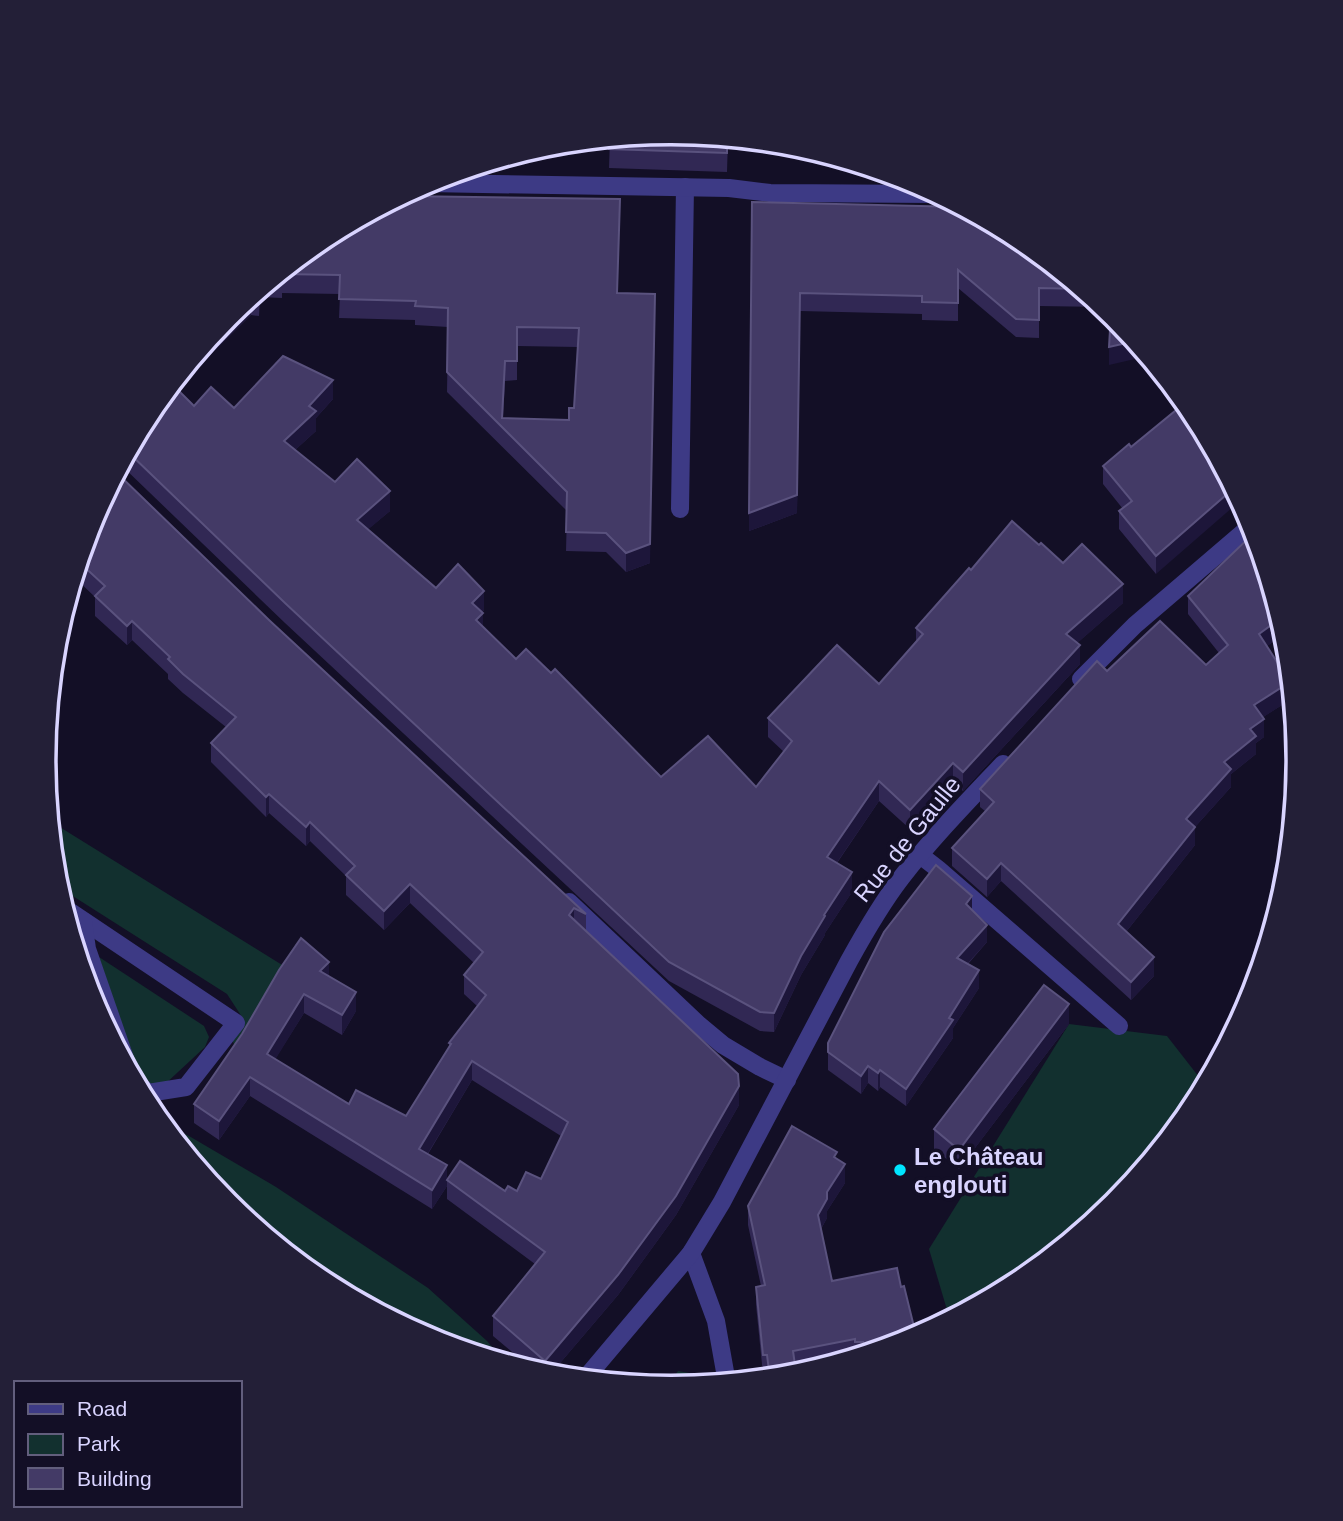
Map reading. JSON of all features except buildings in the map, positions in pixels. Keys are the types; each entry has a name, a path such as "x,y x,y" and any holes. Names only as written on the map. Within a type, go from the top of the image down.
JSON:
{"street":[{"path":"459,183 729,188 771,193 911,194"},
{"path":"680,509 685,187"},
{"path":"1067,694 1135,625 1243,533"},
{"name":"Rue de Gaulle","path":"592,1371 691,1253 722,1202 869,926 901,878 1014,751"},
{"path":"920,855 1119,1026"},
{"path":"554,888 723,1045 787,1080"},
{"path":"76,915 236,1023 186,1087 154,1092"},
{"path":"83,920 86,948"},
{"path":"87,953 95,973"},
{"path":"691,1253 716,1321 725,1374"}],"green space":[{"path":"60,827 287,968 236,1048 232,1040 242,1017 227,994 71,895"},
{"path":"99,957 204,1026 209,1037 205,1047 164,1085 149,1085 134,1060"},
{"path":"1069,1024 1167,1036 1199,1077 1160,1135 1107,1196 1046,1249 979,1294 947,1311 929,1249"},
{"path":"181,1132 276,1187 428,1288 494,1349 399,1313 330,1272 297,1249 236,1196"},
{"path":"678,1371 695,1375 675,1376"}],"place":[{"name":"Le Château englouti","path":"900,1170"}]}
